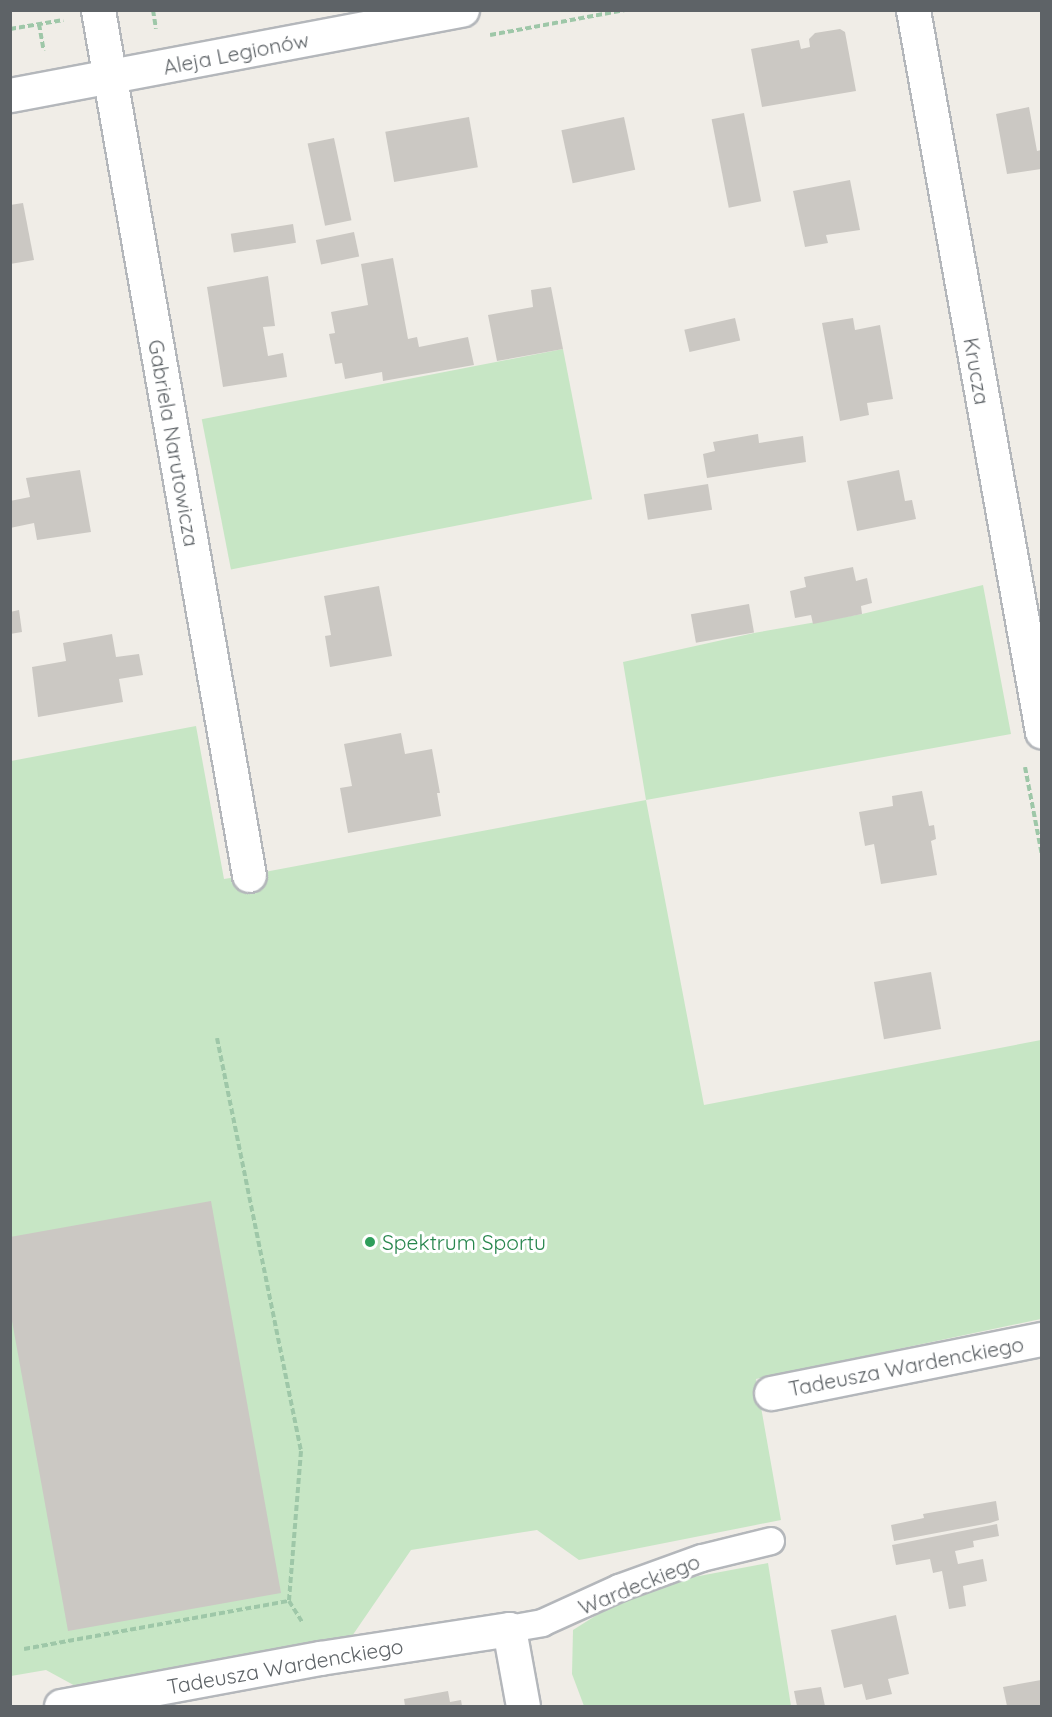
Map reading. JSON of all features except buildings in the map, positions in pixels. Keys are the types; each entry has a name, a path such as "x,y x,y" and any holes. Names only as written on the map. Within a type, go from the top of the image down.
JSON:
{"street":[{"name":"Aleja Legionów","path":"10,95 462,10"},
{"name":"Krucza","path":"914,10 1041,732"},
{"name":"Gabriela Narutowicza","path":"83,15 110,77 249,875"},
{"name":"Tadeusza Wardenckiego","path":"771,1393 1041,1339"},
{"name":"Tadeusza Wardenckiego","path":"62,1707 320,1658 509,1629"},
{"path":"509,1629 523,1707"}],"lane":[{"name":"Wardeckiego","path":"509,1629 542,1623 619,1588 702,1558 771,1541"}],"path":[{"path":"10,29 83,15"},
{"path":"217,1038 301,1451 289,1601 316,1645 320,1658"},
{"path":"24,1649 289,1601"}],"green space":[{"path":"563,349 592,499 231,569 202,419"},
{"path":"983,585 1011,734 646,800 623,662 754,633 862,614"},
{"name":"Spektrum Sportu","path":"196,726 224,879 646,800 704,1105 1041,1040 1041,1319 756,1379 781,1520 579,1560 537,1530 411,1550 350,1639 79,1688 46,1670 11,1676 11,761"},
{"path":"768,1563 791,1706 584,1706 572,1674 573,1630 641,1587"}],"place":[{"name":"Spektrum Sportu","path":"370,1242"}]}
